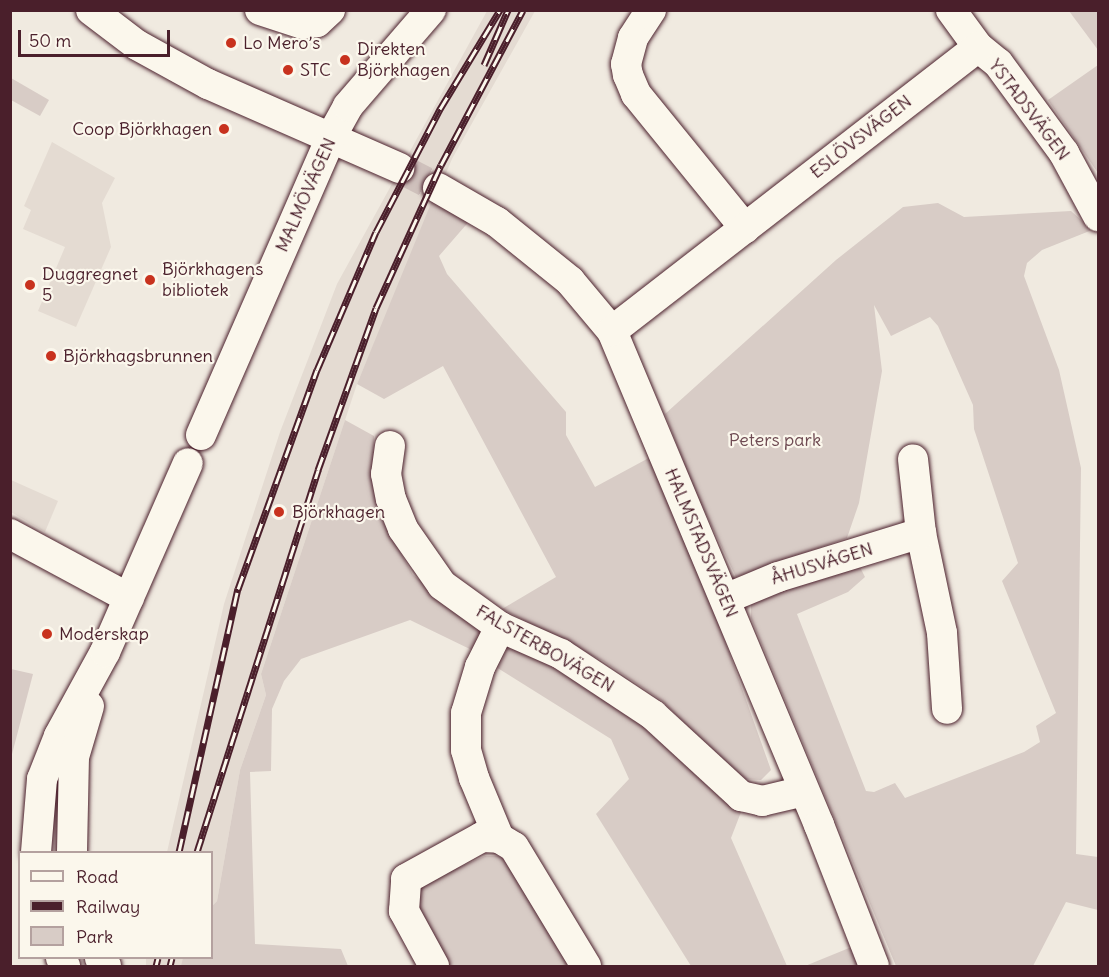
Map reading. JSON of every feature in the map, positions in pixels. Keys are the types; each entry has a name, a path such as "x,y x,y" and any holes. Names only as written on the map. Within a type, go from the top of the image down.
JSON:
{"street":[{"path":"91,10 123,20 144,50 207,84 399,168"},
{"path":"260,10 303,24 317,22 330,10"},
{"path":"651,10 633,38 626,64 628,75 636,93 745,228"},
{"name":"YSTADSVÄGEN","path":"951,10 978,47 998,63 1058,145 1098,214"},
{"name":"MALMÖVÄGEN","path":"201,435 331,137 348,106 423,13"},
{"name":"ESLÖVSVÄGEN","path":"612,331 978,47"},
{"name":"HALMSTADSVÄGEN","path":"438,188 497,222 570,281 612,331 725,599 874,966"},
{"name":"FALSTERBOVÄGEN","path":"390,446 386,474 391,498 403,530 421,559 442,585 500,627 561,654 653,715 741,796 762,801 804,791"},
{"path":"913,459 921,533 942,633 946,709"},
{"path":"36,851 42,779 58,736 105,652 188,463"},
{"name":"ÅHUSVÄGEN","path":"725,599 762,582 921,533"},
{"path":"10,534 129,598"},
{"path":"499,838 474,778 466,750 466,713 480,666 500,627"},
{"path":"72,851 74,757 105,652"},
{"path":"434,966 404,911 406,879 482,837 499,838 514,847 586,966"}],"shaded area":[{"path":"487,11 535,11 452,159 357,384 261,674 266,695 240,770 217,901 213,905 213,851 167,851 224,604 280,432 337,284"},
{"path":"52,142 115,178 102,203 111,247 76,327 38,311 65,247 23,229 31,210 24,206"},
{"path":"11,480 58,501 45,532 11,512"},
{"path":"146,959 183,959 183,966 146,966"}],"green space":[{"path":"1069,11 1098,11 1098,50"},
{"path":"1098,65 1098,173 1048,100"},
{"path":"11,78 49,100 40,116 11,100"},
{"path":"434,196 472,218 439,256 447,274 566,412 566,435 595,487 658,453 771,770 761,780 741,779 661,700 603,661 502,609 556,577 443,366 384,399 357,384"},
{"name":"Peters park","path":"938,203 964,217 1071,211 1092,230 1042,250 1027,263 1024,276 1059,370 1081,468 1076,854 1098,857 1098,910 1066,902 1033,966 896,966 751,618 751,598 859,565 865,577 848,592 797,614 866,791 874,792 895,783 905,798 1024,752 1040,742 1036,726 1056,713 1002,581 1018,563 974,429 973,405 938,326 930,317 891,336 874,305 882,371 859,503 847,538 736,577 694,489 665,414 836,260 903,207"},
{"path":"345,420 374,436 373,474 380,516 413,575 486,631 478,653 410,620 301,659 284,681 272,709 271,771 250,772 255,944 341,949 348,966 181,966 183,959 213,959 213,905 217,901 240,770 266,695 261,674"},
{"path":"516,648 551,665 644,723 743,807 731,838 787,966 691,966 596,814 629,779 611,739 496,667 507,649"},
{"path":"10,669 33,674 11,758"},
{"path":"485,856 498,856 505,860 570,966 445,966 416,911 416,892 428,881"},
{"path":"854,946 863,966 805,966"}],"tunnel":[{"path":"399,168 438,188"}],"railway":[{"path":"179,851 238,589 317,370 376,232 440,109 500,10"},
{"path":"484,65 508,10"},
{"path":"197,851 318,470 376,308 441,165 523,10"},
{"path":"156,966 158,959"},
{"path":"170,966 172,959"}],"place":[{"name":"Lo Mero’s","path":"231,43"},
{"name":"Direkten Björkhagen","path":"345,60"},
{"name":"STC","path":"288,70"},
{"name":"Coop Björkhagen","path":"224,129"},
{"name":"Björkhagens bibliotek","path":"150,280"},
{"name":"Duggregnet 5","path":"30,285"},
{"name":"Björkhagsbrunnen","path":"51,356"},
{"name":"Björkhagen","path":"279,512"},
{"name":"Moderskap","path":"47,634"}]}
